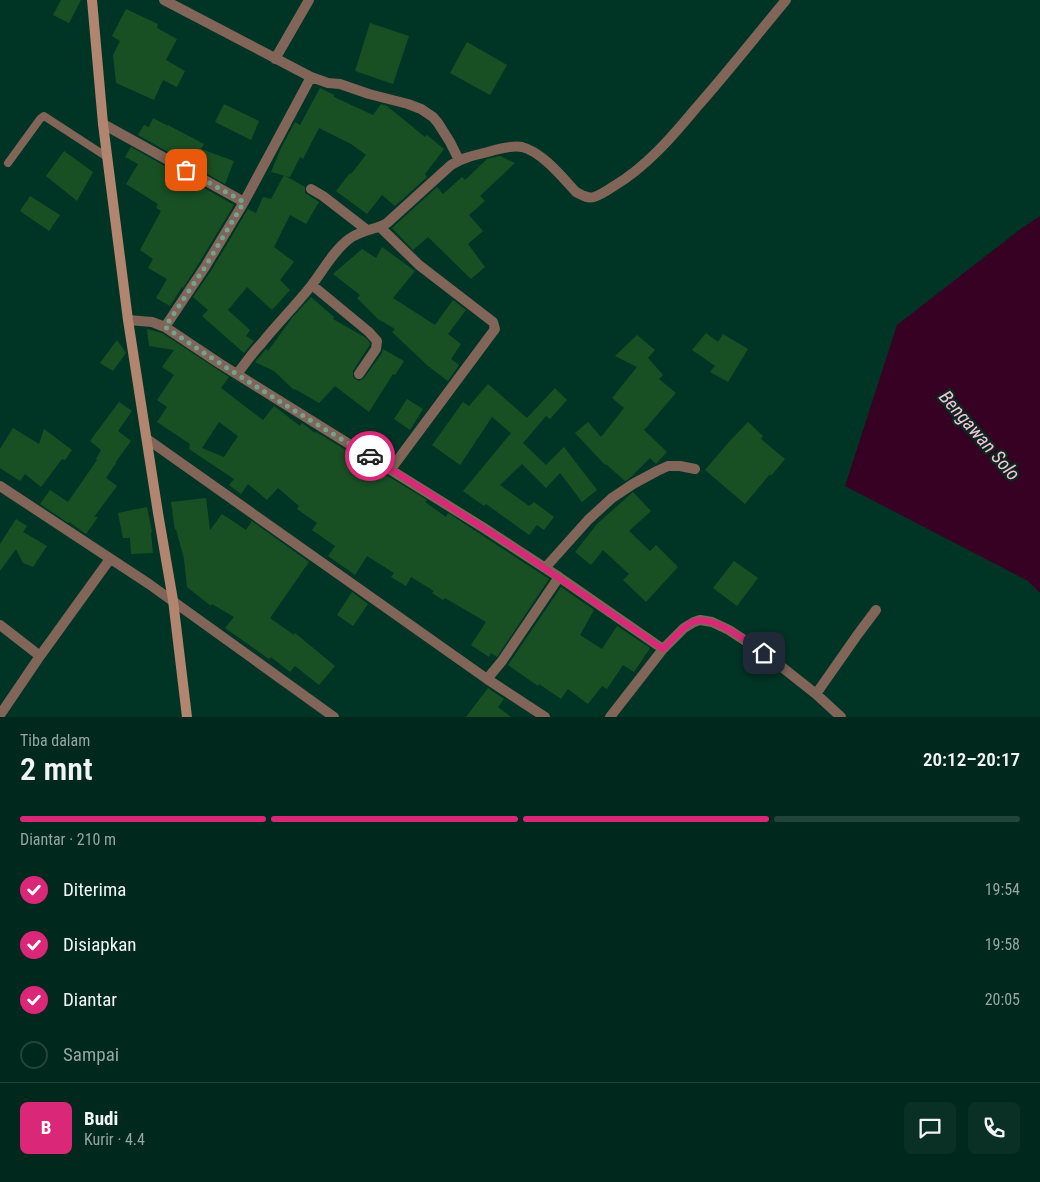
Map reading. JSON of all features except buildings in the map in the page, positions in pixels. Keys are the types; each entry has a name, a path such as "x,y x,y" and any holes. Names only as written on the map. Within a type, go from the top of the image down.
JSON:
{"street":[{"path":"92,0 103,124 128,320 173,600 187,717"},
{"path":"164,0 311,77 421,109 438,123 459,160"},
{"path":"275,59 309,0"},
{"path":"237,374 260,344 312,285 334,254 346,241 356,234 388,223 459,160 494,150 521,147 545,160 576,192 588,198 597,196 622,181 659,150 721,80 786,0"},
{"path":"165,327 205,267 244,202 311,77"},
{"path":"103,124 244,202"},
{"path":"310,189 323,196 367,230"},
{"path":"380,227 420,266 493,322 495,329 391,469"},
{"path":"312,285 369,332 377,341 376,350 359,374"},
{"path":"128,320 152,322 165,327 315,424 391,469 545,568 663,649"},
{"path":"147,439 487,679 545,717"},
{"path":"545,568 594,513 633,484 668,466 680,466 695,470"},
{"path":"1,487 173,600 334,717"},
{"path":"0,715 110,559"},
{"path":"487,679 502,661 558,577"},
{"path":"816,694 876,610"},
{"path":"610,717 663,649 684,628 700,620 712,622 729,630 764,653 816,694 841,717"},
{"path":"0,625 40,656"}],"lane":[{"path":"8,163 44,116 107,157"}],"water":[{"name":"Bengawan Solo","path":"1040,216 1040,593 1028,581 845,486 897,325"}],"way so far":[{"path":"186,170 244,202 205,267 165,327 315,424 370,456"}],"route":[{"path":"370,456 515,548 663,649 684,628 694,622 706,620 729,630 764,653"}]}
